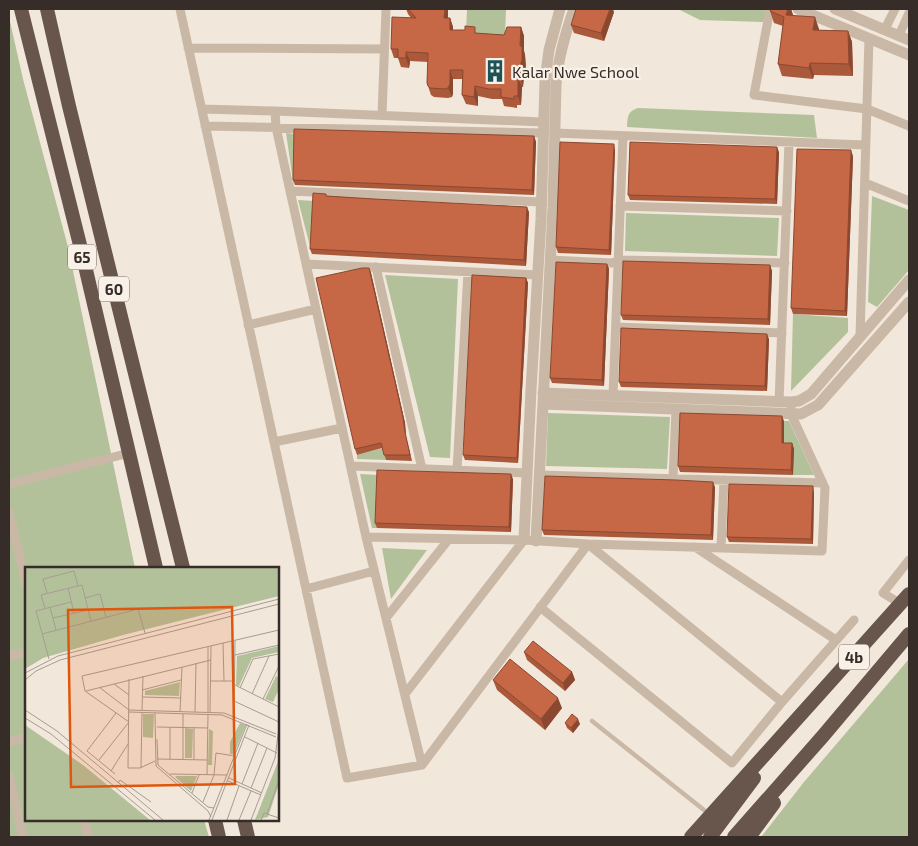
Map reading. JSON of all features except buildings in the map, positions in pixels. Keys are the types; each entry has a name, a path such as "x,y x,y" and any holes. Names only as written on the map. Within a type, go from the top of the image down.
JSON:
{"highway":[{"name":"65","path":"21,9 82,254 156,567"},
{"name":"60","path":"47,9 69,106 183,567"},
{"name":"4b","path":"798,719 905,599"},
{"name":"4b","path":"823,736 909,634"},
{"path":"691,837 798,719"},
{"path":"710,837 798,719"},
{"path":"734,837 823,736"},
{"path":"749,837 823,736"},
{"path":"215,821 219,837"},
{"path":"244,821 248,837"}],"street":[{"path":"180,9 347,778 422,766 588,544"},
{"path":"382,115 386,9"},
{"path":"536,541 553,208 547,130 546,66 560,9"},
{"path":"405,694 524,540 541,202 547,130 563,43 574,9"},
{"path":"770,9 754,95 867,109 909,126"},
{"path":"798,9 909,55"},
{"path":"835,9 904,37 909,13"},
{"path":"885,29 895,9"},
{"path":"860,336 869,38"},
{"path":"551,40 563,43"},
{"path":"188,48 384,49"},
{"path":"202,110 382,115 623,136 865,145"},
{"path":"275,111 276,127 366,537 422,766"},
{"path":"205,126 547,130"},
{"path":"613,396 623,136"},
{"path":"779,402 790,142"},
{"path":"865,183 909,201"},
{"path":"290,191 541,202"},
{"path":"620,206 787,211"},
{"path":"550,260 612,263 618,260 785,264"},
{"path":"306,264 537,275"},
{"path":"376,267 422,469"},
{"path":"457,470 468,272"},
{"path":"543,399 613,396 723,405 791,408 811,394 909,280"},
{"path":"543,399 676,409 779,402 801,414 818,405 909,302"},
{"path":"248,324 316,309"},
{"path":"616,327 782,333"},
{"path":"366,537 524,540 822,552 825,488 791,408"},
{"path":"673,479 676,409"},
{"path":"274,442 342,428"},
{"path":"9,484 129,452"},
{"path":"351,466 527,473"},
{"path":"539,474 823,483"},
{"path":"721,548 724,480"},
{"path":"9,512 25,580"},
{"path":"386,618 449,539"},
{"path":"588,544 782,702"},
{"path":"694,547 836,640"},
{"path":"905,599 883,593 909,560"},
{"path":"306,589 374,571"},
{"path":"540,607 732,763 782,702 854,620"},
{"path":"9,656 25,652"},
{"path":"9,742 25,738"},
{"path":"9,775 13,817 23,837"},
{"path":"84,821 88,837"}],"lane":[{"path":"592,721 710,815"}],"green space":[{"path":"467,9 506,10 505,35 466,34"},
{"path":"678,9 767,9 763,22 700,20"},
{"path":"9,17 23,79 68,247 135,567 25,567 25,821 204,821 209,837 9,837"},
{"path":"638,108 814,115 817,138 627,127 629,115"},
{"path":"286,133 296,134 294,188"},
{"path":"872,196 909,210 909,270 877,307 868,302"},
{"path":"298,200 315,201 312,254"},
{"path":"626,213 779,218 777,256 625,251"},
{"path":"385,275 458,279 450,458 430,457"},
{"path":"793,314 848,318 848,332 791,391"},
{"path":"548,413 670,417 667,469 546,466"},
{"path":"784,421 789,421 814,475 793,475 794,449 784,448"},
{"path":"383,448 386,460 357,459 357,455"},
{"path":"360,474 379,475 377,528 372,528"},
{"path":"382,548 427,550 391,599"},
{"path":"909,659 909,837 761,837 804,782"}],"place":[{"name":"Kalar Nwe School","path":"495,71"}]}
